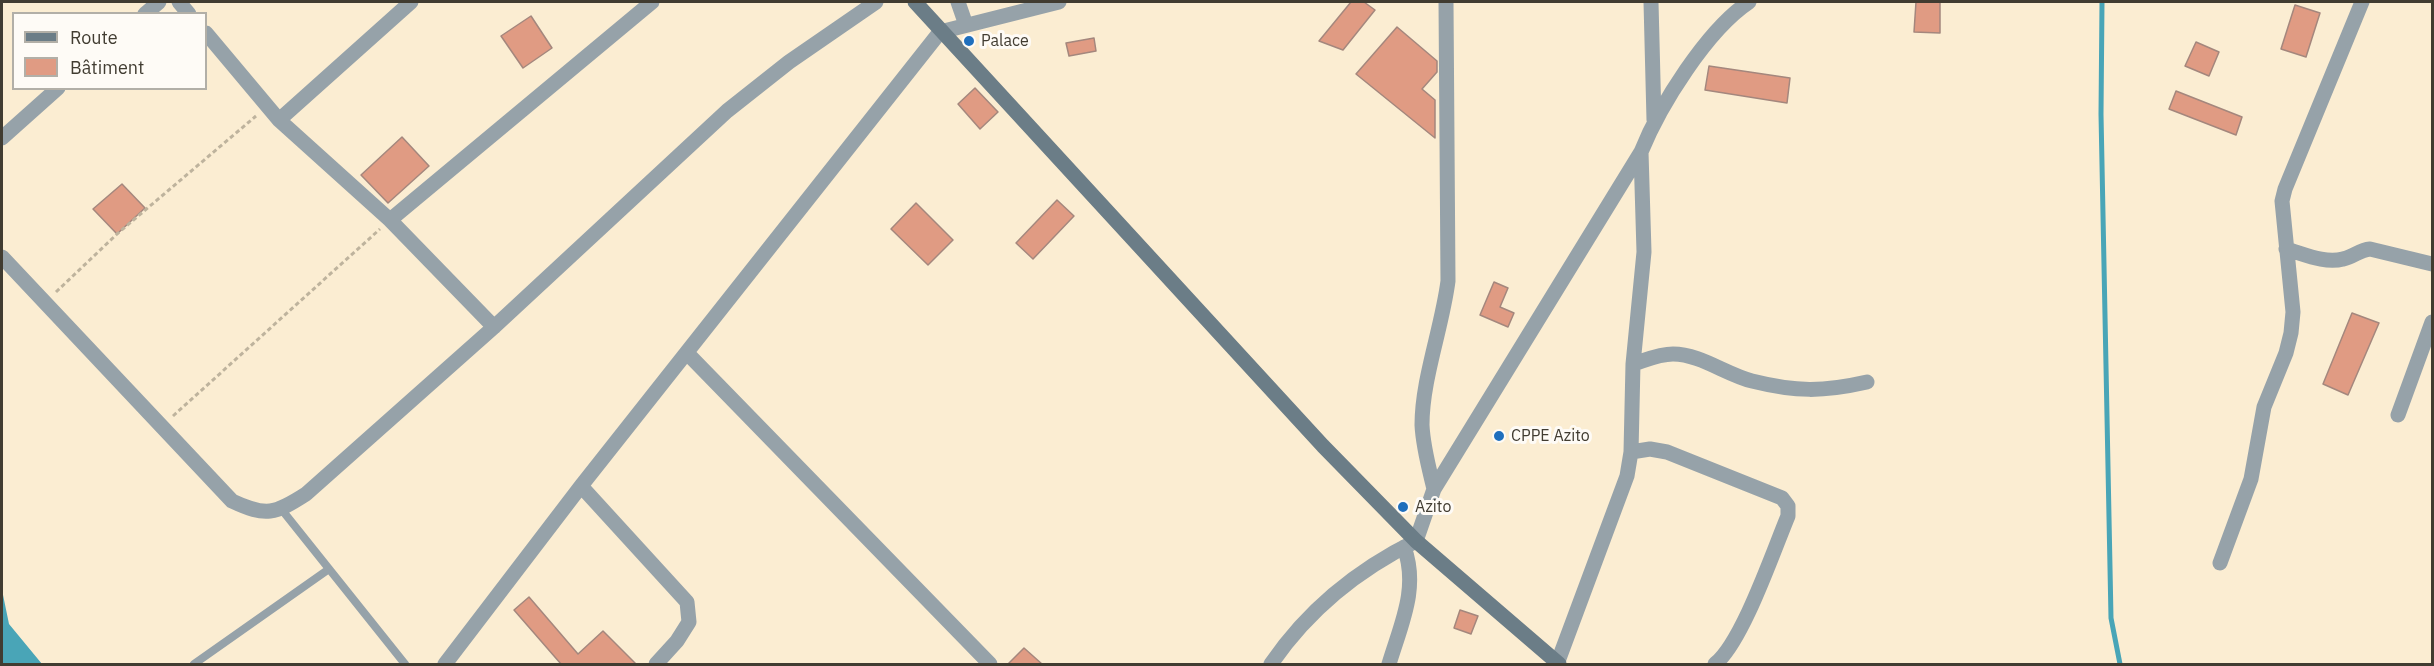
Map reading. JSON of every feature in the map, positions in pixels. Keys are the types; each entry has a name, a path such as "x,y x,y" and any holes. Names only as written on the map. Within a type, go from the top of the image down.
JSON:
{"street":[{"path":"147,12 159,2"},
{"path":"279,120 411,2"},
{"path":"390,220 652,2"},
{"path":"2,257 232,501 255,512 282,510 306,494 494,327 727,111 789,62 876,2"},
{"path":"915,2 940,32 1323,446 1410,544 1558,664 1617,505 1627,476 1631,453 1632,364 1644,252 1641,152"},
{"path":"958,2 966,25"},
{"path":"445,664 581,486 940,32 1016,6 1059,2"},
{"path":"1434,489 1424,449 1422,424 1448,281 1446,2"},
{"path":"1651,2 1654,120"},
{"path":"1389,664 1412,583 1410,544 1434,489 1641,152 1654,120 1722,24 1749,2"},
{"path":"2220,563 2251,479 2264,407 2286,353 2291,333 2293,312 2282,201 2285,189 2362,2"},
{"path":"207,34 279,120 390,220 494,327"},
{"path":"2,138 56,90"},
{"path":"2286,249 2331,261 2341,260 2360,250 2370,249 2433,264"},
{"path":"2398,415 2433,322"},
{"path":"687,354 990,664"},
{"path":"1632,364 1661,355 1676,354 1754,381 1804,391 1829,390 1867,382"},
{"path":"1631,453 1650,449 1667,452 1782,498 1788,506 1788,516 1737,637 1723,658 1715,664"},
{"path":"581,486 687,602 689,622 677,641 656,664"},
{"path":"1271,664 1286,643 1321,605 1353,578 1410,544"}],"lane":[{"path":"282,510 405,664"},
{"path":"194,664 329,569"}],"path":[{"path":"44,303 117,234 268,106"},
{"path":"161,426 390,220"}],"water":[{"path":"2,590 9,624 42,664 2,664"}],"building":[{"path":"1351,2 1364,2 1375,10 1343,50 1319,41"},
{"path":"1916,2 1940,2 1940,33 1914,32"},
{"path":"2295,5 2320,13 2306,57 2281,49"},
{"path":"531,16 552,48 523,68 501,36"},
{"path":"1397,27 1437,61 1437,72 1422,89 1435,100 1435,138 1356,74"},
{"path":"1094,38 1096,51 1069,56 1066,43"},
{"path":"2196,42 2219,52 2209,76 2185,66"},
{"path":"1709,66 1790,78 1787,103 1705,90"},
{"path":"975,88 998,112 980,129 958,104"},
{"path":"2176,91 2242,117 2236,135 2169,109"},
{"path":"402,137 429,166 388,203 361,175"},
{"path":"122,184 145,208 117,234 93,209"},
{"path":"1057,200 1074,216 1033,259 1016,243"},
{"path":"916,203 953,240 928,265 891,229"},
{"path":"1494,282 1508,288 1500,307 1514,313 1508,327 1480,315"},
{"path":"2352,313 2379,323 2348,395 2323,384"},
{"path":"529,597 578,654 603,631 636,664 561,664 514,610"},
{"path":"1460,610 1478,616 1471,634 1454,628"},
{"path":"1024,648 1042,664 1008,664"}],"waterway":[{"path":"2102,2 2101,114 2111,618 2120,664"}],"place":[{"name":"Palace","path":"969,41"},
{"name":"CPPE Azito","path":"1499,436"},
{"name":"Azito","path":"1403,507"}]}
